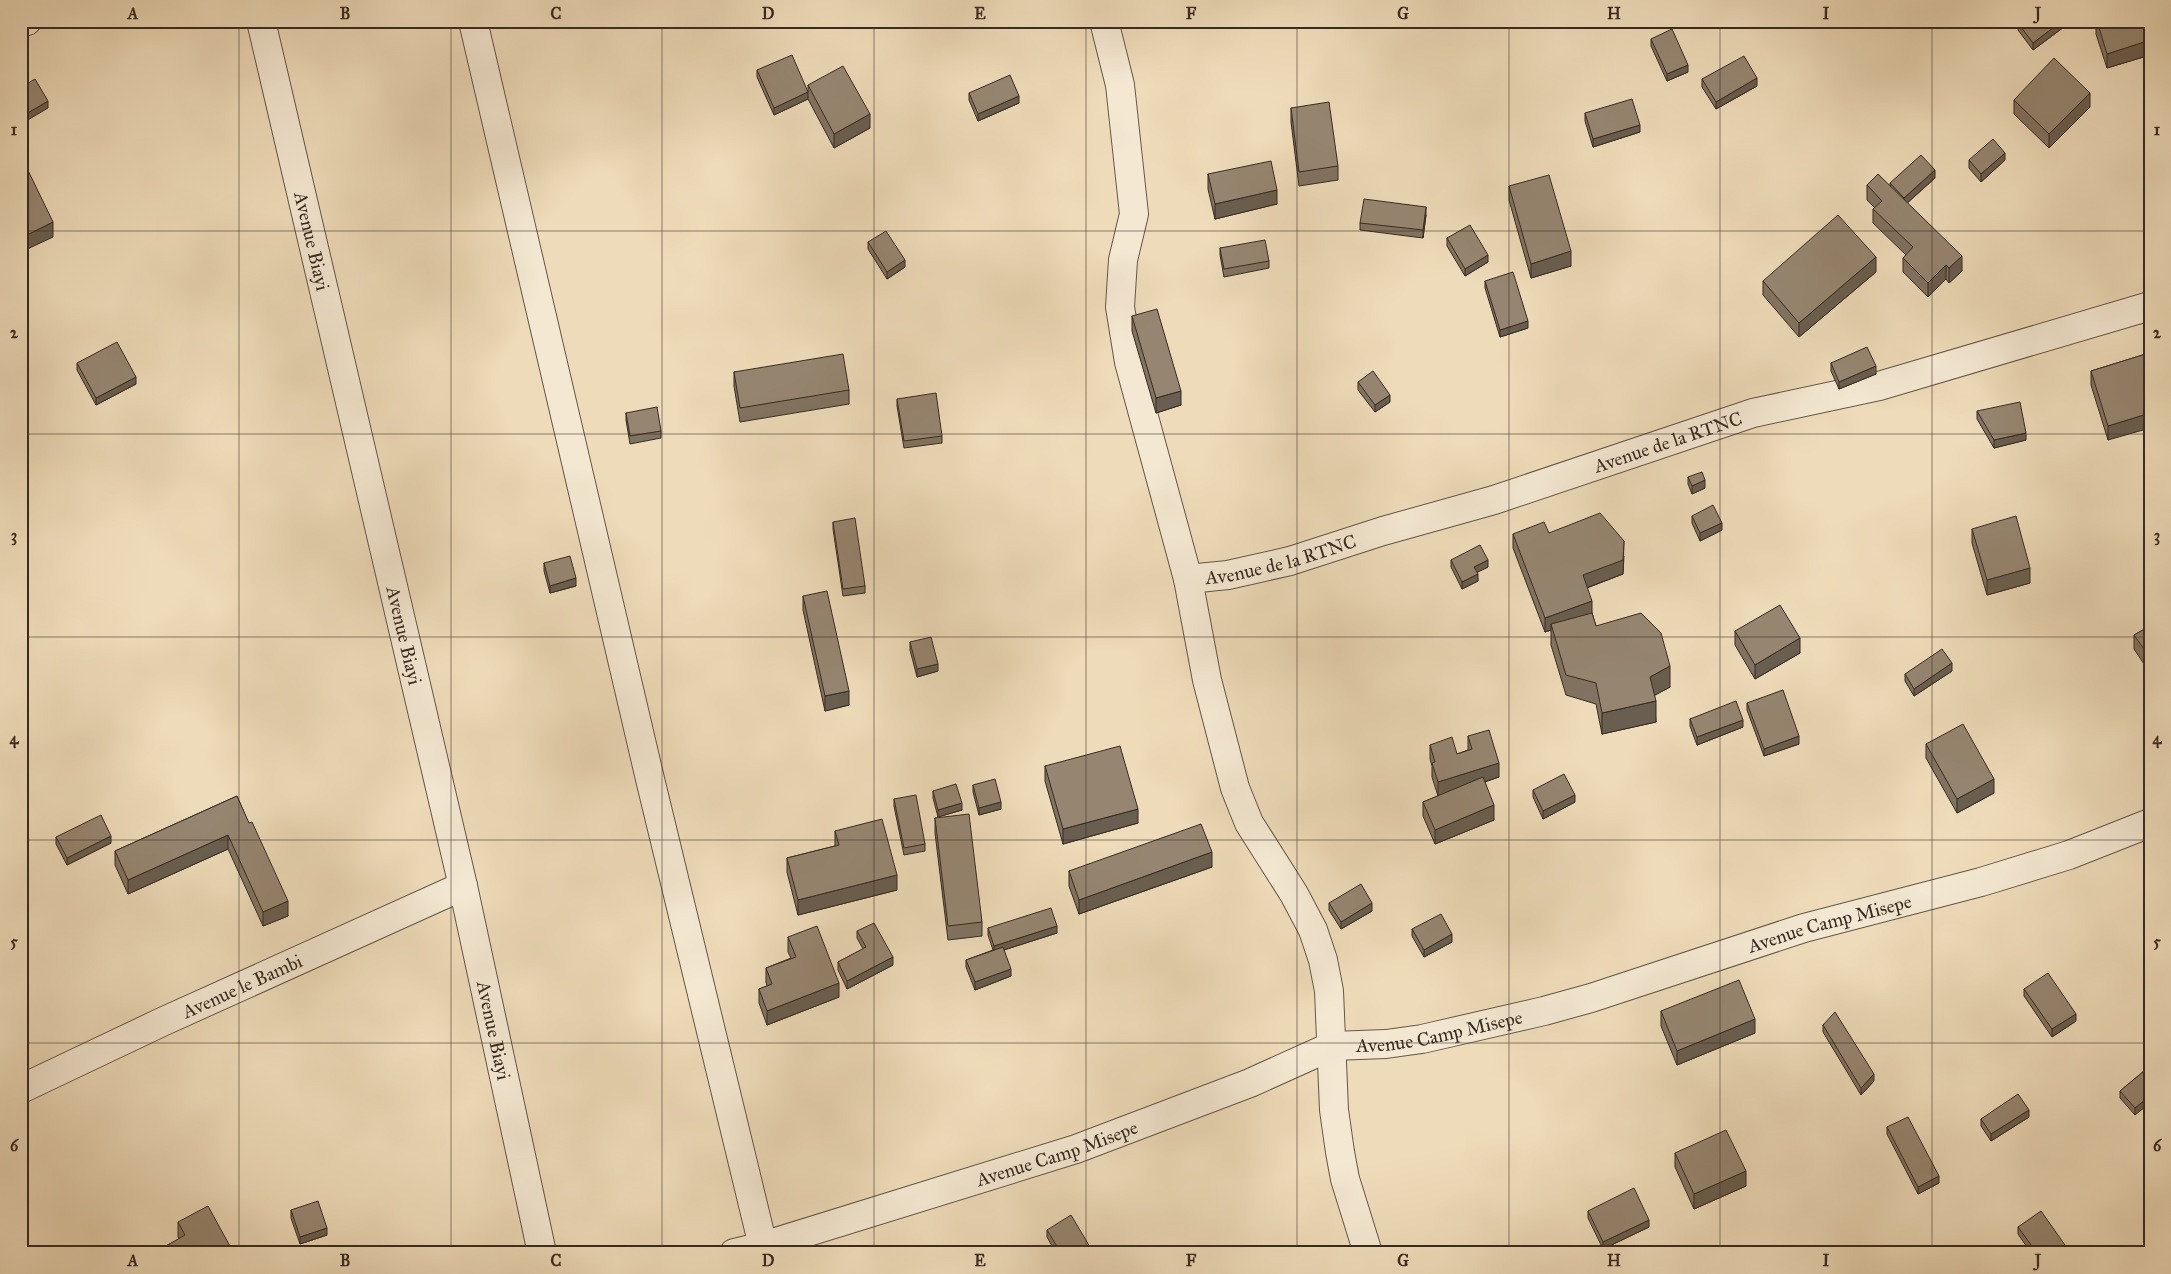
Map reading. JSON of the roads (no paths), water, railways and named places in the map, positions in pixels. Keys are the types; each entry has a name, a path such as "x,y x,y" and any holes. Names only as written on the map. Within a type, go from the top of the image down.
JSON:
{"street":[{"path":"21,23 27,21"},
{"name":"Avenue Biayi","path":"261,21 463,886 542,1253"},
{"path":"473,21 650,779 763,1246"},
{"path":"1104,21 1120,86 1134,214 1122,260 1120,307 1129,362 1188,578 1207,680 1235,788 1248,823 1294,894 1313,930 1323,960 1329,991 1334,1110 1340,1152 1345,1179 1368,1253"},
{"name":"Avenue de la RTNC","path":"1188,578 1228,575 1290,561 1383,531 1494,500 1753,413 1879,386 2150,306"},
{"name":"Avenue Camp Misepe","path":"734,1253 763,1246 1076,1149 1250,1084 1332,1046 1386,1044 1422,1039 1563,1006 1804,928 1982,882 2060,857 2150,823"},
{"name":"Avenue le Bambi","path":"21,1090 162,1022 463,886"}]}
